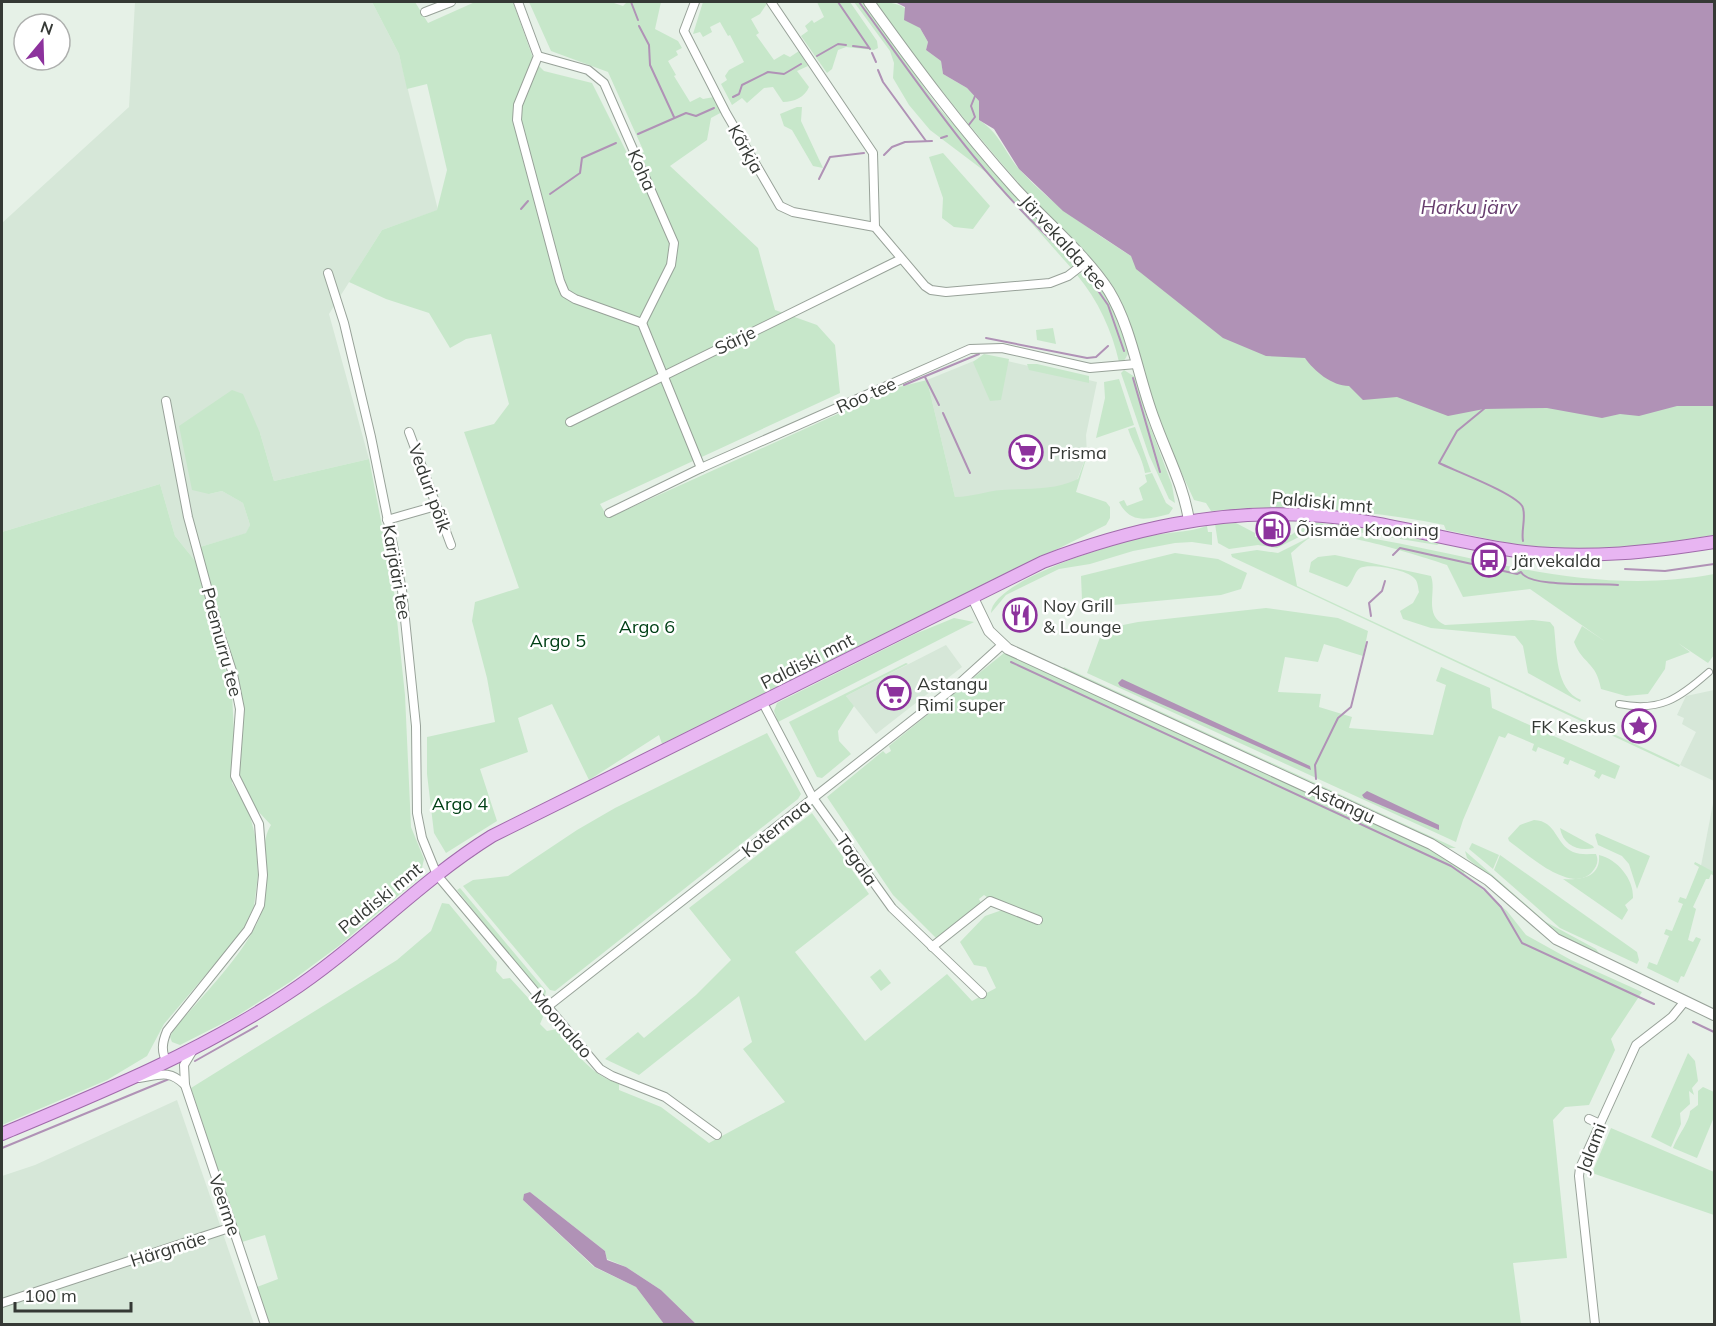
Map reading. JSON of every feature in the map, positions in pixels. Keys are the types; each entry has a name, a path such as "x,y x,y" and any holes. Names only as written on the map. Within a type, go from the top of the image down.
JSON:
{"main road":[{"name":"Paldiski mnt","path":"2,1134 167,1063 289,993 437,875 492,836 764,703 1043,562 1084,547 1132,532 1188,521 1254,515 1312,515 1394,527 1523,551 1571,555 1624,554 1714,542"}],"street":[{"path":"425,12 451,2"},
{"path":"518,2 538,56 518,105 517,120 560,281 565,293 575,299 642,323 700,468"},
{"name":"Kõrkja","path":"695,2 684,31 774,199 780,206 793,212 875,227"},
{"path":"771,2 873,153 875,227 925,286 931,290 946,292 1050,283 1072,273 1086,262"},
{"name":"Järvekalda tee","path":"869,2 951,115 1104,283 1117,306 1152,416 1186,504 1188,521"},
{"name":"Koha","path":"538,56 588,70 604,83 674,243 671,265 642,323"},
{"name":"Särje","path":"570,422 901,259"},
{"name":"Karjääri tee","path":"328,273 344,323 402,590 414,698 417,813 422,838 437,875"},
{"name":"Roo tee","path":"609,513 700,468 970,349 991,347 1090,368 1137,364"},
{"name":"Paemurru tee","path":"166,401 188,517 233,674 240,709 235,776 259,824 263,875 260,905 249,930 166,1030 162,1042 163,1054 167,1063"},
{"name":"Veduri põik","path":"409,432 451,545"},
{"path":"387,520 435,506"},
{"name":"Astangu","path":"973,598 989,631 1002,645 1431,844 1488,879 1556,939 1714,1015"},
{"name":"Kotermaa","path":"547,1007 961,682 1002,645"},
{"path":"1619,704 1653,708 1694,685 1708,672"},
{"name":"Tagala","path":"764,703 813,798 892,908 982,994"},
{"name":"Moonalao","path":"437,875 600,1069 665,1097 717,1135"},
{"path":"932,947 990,901 1038,920"},
{"name":"Jalami","path":"1595,1324 1579,1176 1638,1042 1672,1017 1685,1001"},
{"name":"Veerme","path":"193,1049 184,1065 185,1085 265,1324"},
{"path":"133,1079 166,1073 173,1074 185,1085"},
{"path":"1589,1119 1600,1124"},
{"name":"Härgmäe","path":"2,1303 232,1227"}],"shaded area":[{"path":"135,2 372,2 399,54 438,210 382,230 329,314 369,459 274,481 260,433 209,494 222,491 243,503 250,525 247,533 200,547 196,562 175,536 160,484 2,532 2,223 129,107"},
{"path":"986,356 1097,382 1086,435 1087,454 1071,496 955,497 927,380"},
{"path":"946,645 962,667 876,734 846,696"},
{"path":"1714,690 1714,781 1680,765 1696,732 1682,724 1684,718 1677,715 1686,696"},
{"path":"1714,798 1714,872 1701,866"},
{"path":"177,1100 254,1324 2,1324 2,1176 35,1165"}],"green space":[{"path":"372,2 415,2 428,23 475,2 513,2 534,61 544,71 592,83 631,161 644,152 608,72 551,51 529,2 611,2 623,6 627,2 661,2 655,29 678,41 682,48 676,51 678,55 668,61 676,75 674,76 690,102 700,97 703,99 714,97 722,112 711,118 707,140 670,166 758,248 775,310 817,325 835,345 840,393 600,504 608,518 895,388 927,380 955,497 1068,483 1078,479 1089,449 1076,492 1106,502 1110,507 1110,518 1106,525 662,744 659,735 589,780 552,704 518,718 528,752 480,769 497,821 446,853 434,833 427,774 427,737 495,722 487,678 472,621 475,602 519,588 464,432 494,424 509,404 491,334 466,339 450,348 429,313 386,299 349,282 382,230 437,210 447,170 427,84 407,89 399,54"},
{"path":"703,2 768,2 760,14 751,19 759,33 756,35 774,60 784,54 790,57 799,51 808,66 797,71 809,87 805,94 795,100 783,102 773,87 764,88 747,103 742,98 732,105 721,84 727,80 725,76 729,70 744,62 730,35 728,36 720,22 710,27 712,32 703,37 700,32 693,34"},
{"path":"817,2 850,2 877,41 878,48 874,50 846,47 838,50 832,69 827,73 801,36 808,31 805,26 812,20 814,23 824,17"},
{"path":"854,2 863,2 939,108 1040,222 1075,257 1077,261 1073,270 987,173 930,130 909,105 893,78 894,63 890,51"},
{"path":"875,2 896,4 909,11 928,42 926,50 941,61 943,74 967,88 979,101 979,120 992,131 1020,170 1073,217 1131,256 1714,388 1714,535 1630,547 1567,550 1508,543 1446,530 1444,525 1358,512 1299,508 1211,511 1206,503 1194,500 1169,446 1151,398 1129,321 1108,279 1088,255 1031,197 990,149 931,77"},
{"path":"802,107 801,121 823,168 813,166 792,130 784,126 780,114"},
{"path":"943,153 990,206 973,229 954,227 942,218 943,198 929,157"},
{"path":"1084,272 1100,284 1112,307 1129,352 1124,361 1119,362 1103,316 1077,275"},
{"path":"1053,328 1056,344 1037,340 1036,330"},
{"path":"984,354 1009,359 1001,400 990,401 973,362"},
{"path":"1027,364 1037,364 1089,376 1089,383 1029,370"},
{"path":"1124,370 1135,377 1147,418 1172,485 1175,503 1169,499 1149,455 1121,373"},
{"path":"1119,379 1134,425 1096,438 1105,398 1104,382"},
{"path":"232,390 243,394 260,433 274,481 369,459 393,582 405,695 411,827 424,859 420,877 340,945 290,982 235,1017 180,1045 172,1042 170,1037 174,1029 236,957 256,926 264,900 265,843 271,825 255,808 239,773 243,715 240,686 200,547 246,533 250,525 243,503 222,491 209,494 192,490 179,426"},
{"path":"1135,427 1151,472 1145,473 1128,429"},
{"path":"1152,473 1166,503 1173,508 1169,514 1161,516 1135,517 1129,514 1119,502 1124,500 1127,506 1143,500 1139,488 1147,482 1145,475"},
{"path":"160,484 175,536 196,562 232,693 234,734 232,783 249,812 255,835 258,875 254,906 242,932 164,1024 147,1056 107,1080 2,1125 2,532"},
{"path":"1310,522 1393,532 1441,542 1437,545 1321,526 1277,548 1258,545 1229,549 1218,543 1215,524 1236,523 1255,533 1255,537 1274,538 1275,534 1291,535"},
{"path":"1207,526 1208,532 1212,532 1212,545 1192,542 1175,543 1133,551 1090,564 1059,569 1006,595 991,613 996,601 1011,588 1056,565 1151,535"},
{"path":"1322,531 1372,538 1565,576 1614,580 1663,580 1714,574 1714,655 1708,663 1678,643 1690,652 1666,661 1665,669 1648,694 1626,696 1601,689 1596,673 1581,655 1574,642 1582,626 1606,642 1530,589 1463,597 1447,565 1339,536 1313,536 1291,553 1297,586 1680,765 1679,767 1232,557 1231,554 1257,550 1278,553"},
{"path":"1175,553 1218,559 1247,573 1241,589 1221,595 1092,607 1082,600 1081,576"},
{"path":"1335,555 1431,576 1432,609 1438,621 1445,625 1533,620 1550,622 1554,627 1562,679 1566,688 1581,700 1580,702 1528,673 1523,646 1515,636 1431,628 1403,619 1400,611 1413,603 1419,592 1416,580 1405,573 1380,567 1360,568 1347,587 1309,572 1311,562 1318,557"},
{"path":"1266,608 1338,618 1368,631 1363,656 1324,644 1318,662 1285,657 1278,692 1321,694 1319,707 1352,717 1349,728 1433,735 1446,685 1436,681 1441,667 1490,688 1492,708 1620,766 1615,779 1602,774 1599,779 1594,776 1596,771 1570,760 1568,765 1563,763 1565,758 1538,747 1536,752 1532,750 1534,744 1508,733 1505,738 1499,736 1456,842 1087,673 1103,629 1138,622"},
{"path":"954,618 974,622 778,722 774,711 777,703 915,634"},
{"path":"1004,653 1431,849 1465,870 1464,873 1507,911 1526,935 1571,960 1642,992 1611,1039 1615,1050 1589,1105 1565,1107 1553,1120 1567,1258 1513,1263 1521,1324 696,1324 661,1290 626,1267 607,1259 605,1251 530,1192 523,1200 594,1267 636,1287 664,1324 270,1324 257,1287 278,1279 265,1235 242,1242 191,1088 397,960 431,931 442,903 449,904 497,962 496,971 503,979 510,978 542,1013 540,1024 547,1031 557,1029 591,1068 619,1084 619,1090 661,1107 709,1143 785,1102 743,1049 752,1042 739,996 639,1075 605,1059 638,1032 644,1038 696,995 731,960 689,908 812,813 869,894 795,952 865,1041 947,974 972,1001 996,988 986,967 974,965 960,942 985,916 1005,909 984,895 979,899 982,905 937,939 893,895 827,797 883,751 886,754 891,751 889,746"},
{"path":"908,664 846,696 854,706 838,731 839,741 851,754 822,778 817,777 789,722"},
{"path":"1064,667 1456,848 1449,848 1062,670"},
{"path":"767,733 801,794 798,799 555,991 550,990 463,886 473,880 508,876 577,830 615,808"},
{"path":"1534,820 1542,821 1552,828 1563,844 1573,852 1596,854 1597,863 1592,872 1583,878 1573,879 1561,876 1538,863 1509,841 1508,838 1520,825"},
{"path":"1560,828 1594,848 1582,849 1572,846 1564,839"},
{"path":"1597,833 1650,856 1637,889 1629,864 1622,856 1598,845 1595,835"},
{"path":"1472,843 1499,855 1493,869 1469,849"},
{"path":"1465,851 1546,922 1596,949 1599,953 1582,948 1559,935 1467,858"},
{"path":"1500,855 1637,952 1639,960 1637,964 1560,928 1494,870"},
{"path":"1599,855 1618,865 1631,884 1633,898 1625,905 1628,910 1622,920 1563,879 1582,878 1593,873 1599,863"},
{"path":"1695,862 1714,872 1714,876 1711,874 1709,879 1706,879 1693,907 1696,909 1688,940 1693,942 1696,937 1701,939 1684,977 1681,976 1678,983 1647,968 1649,962 1657,965 1669,936 1664,934 1666,929 1672,931 1683,904 1678,902 1680,897 1686,899 1699,867 1694,864"},
{"path":"460,888 546,991 545,996 543,997 457,890"},
{"path":"880,969 891,983 881,991 870,977"},
{"path":"1688,1053 1695,1061 1698,1081 1692,1088 1694,1095 1689,1091 1690,1104 1680,1113 1681,1124 1671,1147 1651,1137"},
{"path":"1703,1087 1714,1092 1714,1117 1697,1158 1673,1148 1690,1111 1698,1105 1698,1091"},
{"path":"1611,1128 1714,1172 1714,1215 1592,1173"}],"water":[{"name":"Harku järv","path":"895,2 1714,2 1714,406 1677,406 1639,416 1620,414 1602,418 1547,408 1484,409 1448,416 1397,397 1363,400 1349,386 1324,377 1305,358 1266,356 1223,338 1136,269 1131,256 1063,211 1019,169 994,129 979,120 979,101 967,88 943,74 941,61 926,50 928,42 920,28 904,20 905,7"},
{"path":"1122,679 1310,766 1311,770 1120,686 1118,683"},
{"path":"1367,791 1439,825 1439,830 1364,798 1362,795"},
{"path":"530,1192 605,1251 607,1260 626,1267 661,1290 696,1324 664,1324 636,1287 595,1267 523,1200 524,1194"}],"waterway":[{"path":"631,2 638,20"},
{"path":"838,2 870,49"},
{"path":"859,2 958,137 985,170 1012,201 1073,259"},
{"path":"639,26 649,45 650,65 674,117"},
{"path":"817,56 838,44 846,45"},
{"path":"853,46 869,48"},
{"path":"872,53 876,62"},
{"path":"733,97 739,94 742,85 768,72 784,74 801,64"},
{"path":"878,70 883,82 926,141"},
{"path":"968,126 975,117 971,106 975,96"},
{"path":"638,134 686,113 696,116 714,108"},
{"path":"941,138 947,136"},
{"path":"884,155 892,147 905,142 932,141"},
{"path":"550,194 580,173 582,158 616,143"},
{"path":"819,179 830,157 864,153"},
{"path":"521,209 528,201"},
{"path":"1092,282 1108,305 1124,351"},
{"path":"986,338 1087,358 1096,357 1108,346"},
{"path":"904,385 979,354"},
{"path":"925,377 939,405"},
{"path":"1133,378 1160,472"},
{"path":"1485,408 1457,431 1439,463 1485,483 1511,496 1519,503 1524,512 1523,541"},
{"path":"943,413 970,473"},
{"path":"1393,555 1400,548 1517,574 1521,572 1527,577 1550,583 1618,585"},
{"path":"1625,569 1665,571 1714,564"},
{"path":"1371,616 1369,603 1382,591 1385,581"},
{"path":"1316,779 1315,765 1338,718 1351,707 1367,642"},
{"path":"1011,662 1451,866 1484,889 1501,907 1522,943 1654,1004"},
{"path":"1693,1022 1714,1032"},
{"path":"195,1061 257,1026"},
{"path":"2,1148 169,1079"}],"place":[{"name":"Prisma","path":"1026,452"},
{"name":"Õismäe Krooning","path":"1273,529"},
{"name":"Järvekalda","path":"1489,560"},
{"name":"Noy Grill & Lounge","path":"1020,615"},
{"name":"Astangu Rimi super","path":"894,693"},
{"name":"FK Keskus","path":"1639,726"}],"park label":[{"name":"Argo 6","path":"647,626"},
{"name":"Argo 5","path":"558,640"},
{"name":"Argo 4","path":"460,803"}]}
